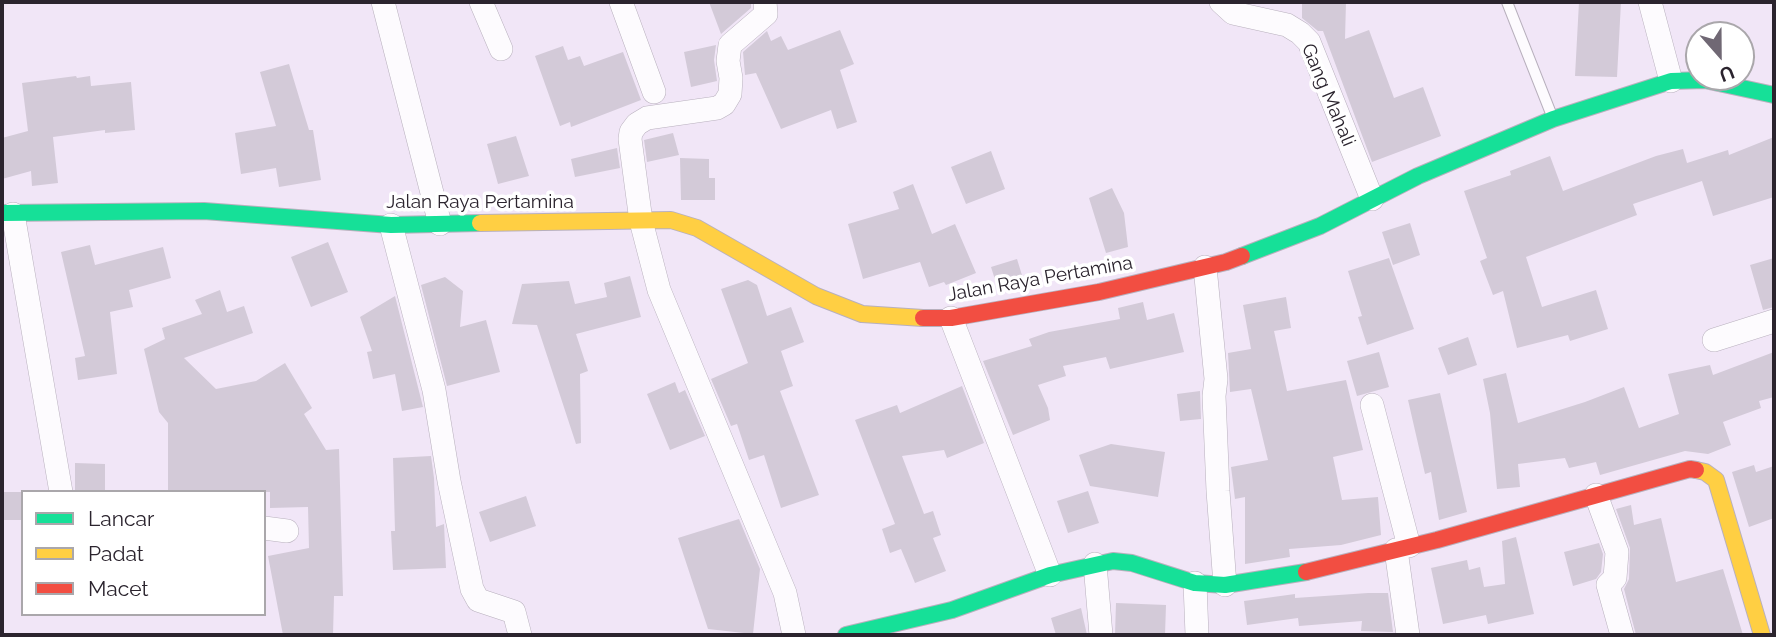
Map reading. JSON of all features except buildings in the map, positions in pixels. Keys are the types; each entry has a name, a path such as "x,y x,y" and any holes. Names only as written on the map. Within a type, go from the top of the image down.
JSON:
{"main road":[{"name":"Jalan Raya Pertamina","path":"8,214 204,211 391,225 671,220 697,228 816,296 862,314 951,318 1099,292 1226,262 1320,226 1419,176 1553,119 1671,81 1704,80 1774,95"},
{"path":"846,635 952,610 1050,575 1113,561 1195,583 1225,585 1290,576 1690,469 1705,472 1716,480 1762,635"}],"street":[{"path":"383,2 440,224"},
{"path":"481,2 501,48"},
{"path":"621,2 654,92"},
{"path":"765,2 766,14 730,45 730,94 724,104 717,108 647,118 631,132 641,221 659,290 785,593 794,635"},
{"name":"Gang Mahali","path":"1221,2 1233,12 1287,24 1309,43 1372,199"},
{"path":"1650,2 1671,81"},
{"path":"8,214 61,490"},
{"path":"391,225 434,390 449,481 472,589 478,600 514,612 520,635"},
{"path":"1205,267 1216,379 1214,396 1217,491 1225,585"},
{"path":"951,318 1050,575"},
{"path":"1714,340 1774,321"},
{"path":"1372,405 1402,548 1408,635"},
{"path":"1596,495 1617,552 1615,578 1608,585 1622,635"},
{"path":"1095,564 1101,635"},
{"path":"1195,583 1197,635"}],"lane":[{"path":"1507,2 1553,119"}],"traffic: fast":[{"path":"1242,256 1320,226 1418,176 1553,119 1671,81 1705,80 1774,95"},
{"path":"2,213 204,211 391,225 480,223"},
{"path":"846,635 952,610 1050,575 1113,561 1132,563 1195,583 1225,585 1306,572"}],"traffic: slow":[{"path":"480,223 671,220 697,228 816,296 862,314 923,318"},
{"path":"1696,470 1705,472 1716,480 1762,635"}],"traffic: jam":[{"path":"923,318 951,318 1099,292 1242,256"},
{"path":"1306,572 1437,540 1690,469 1696,470"}]}
